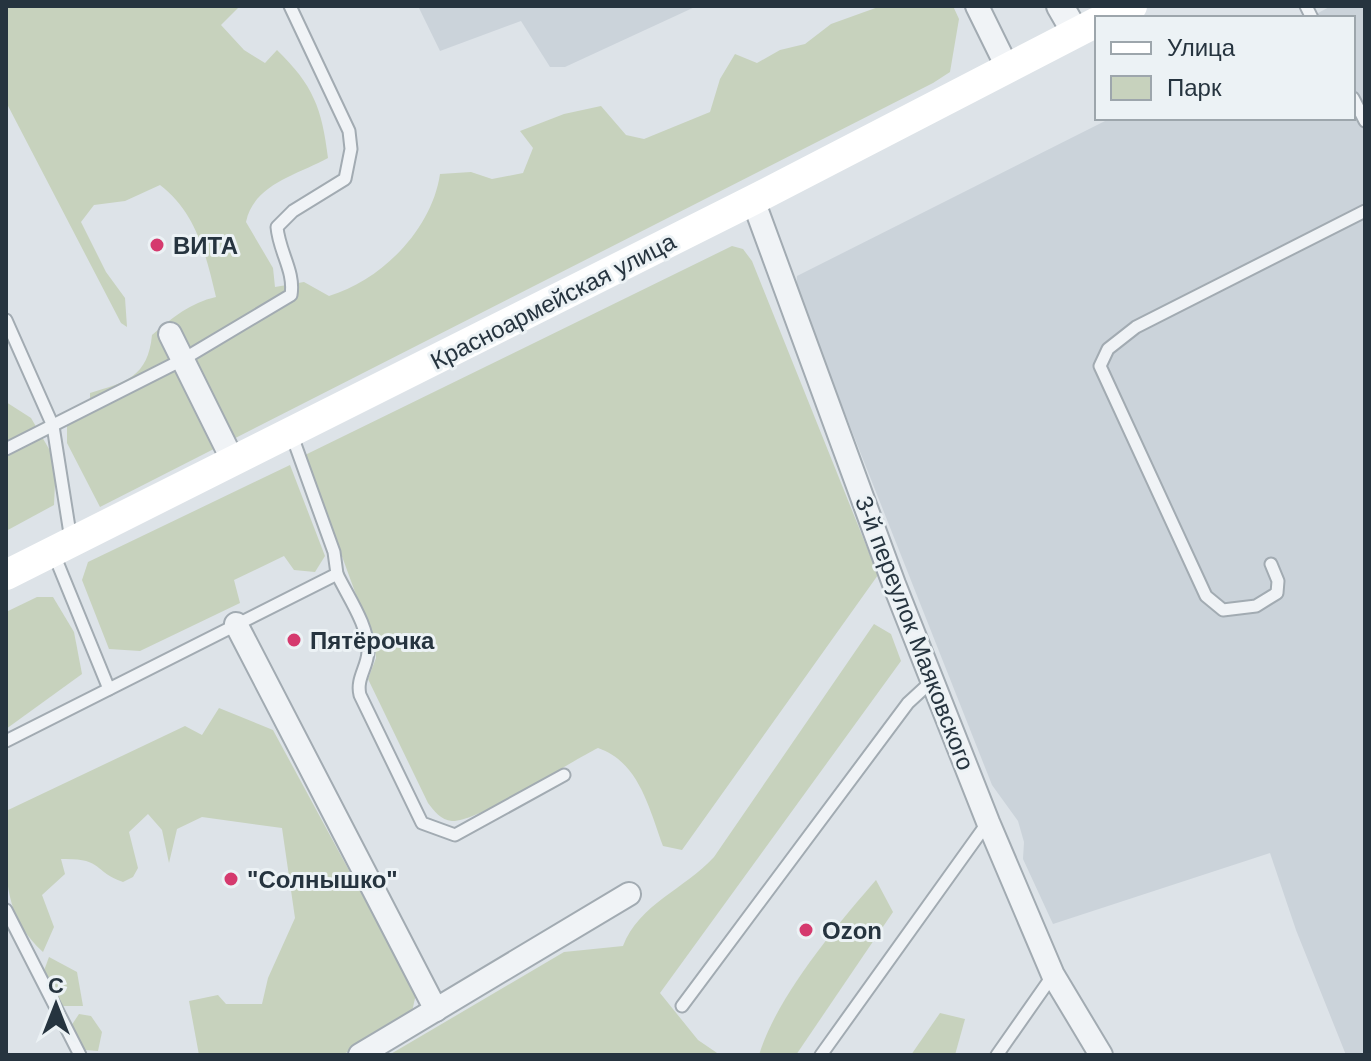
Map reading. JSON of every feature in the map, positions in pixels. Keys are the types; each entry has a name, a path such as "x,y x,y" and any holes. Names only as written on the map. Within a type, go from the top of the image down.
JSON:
{"main road":[{"path":"1110,16 1132,6"},
{"name":"Красноармейская улица","path":"6,575 753,200 1086,27"}],"street":[{"path":"977,6 1007,67"},
{"path":"1060,6 1086,27"},
{"name":"3-й переулок Маяковского","path":"753,200 894,584 988,822 1053,975 1101,1055"},
{"path":"170,334 233,461"},
{"path":"236,624 436,1010"},
{"path":"360,1055 629,894"}],"lane":[{"path":"6,449 182,360 291,295 294,278 279,247 277,227 293,211 345,179 351,149 349,131 290,6"},
{"path":"1355,102 1365,121"},
{"path":"1271,564 1278,581 1277,593 1256,606 1223,610 1206,596 1100,366 1108,349 1136,327 1365,211"},
{"path":"6,320 53,426 62,547 109,689"},
{"path":"290,433 334,552 337,574 368,638 367,666 358,685 360,695 422,823 455,835 564,775"},
{"path":"6,741 337,574"},
{"path":"682,1006 908,703 934,679"},
{"path":"821,1055 988,822"},
{"path":"6,910 80,1055"},
{"path":"997,1055 1053,975"}],"shaded area":[{"path":"418,6 697,6 565,67 550,67 521,21 440,51"},
{"path":"1331,6 1365,6 1365,1055 1346,1055 1296,930 1270,853 1053,924 1023,859 1024,842 1018,821 992,785 796,290 797,276 1107,120 1355,120 1355,16 1313,16"}],"green space":[{"path":"6,6 240,6 221,25 244,50 265,63 277,50 299,75 319,111 328,158 267,190 258,198 246,222 273,268 275,287 304,282 329,296 368,278 401,250 427,214 440,174 471,172 492,179 523,173 533,148 520,131 564,114 601,106 626,135 644,139 710,112 720,79 735,54 757,63 780,50 805,44 831,24 881,6 953,6 959,19 950,72 933,83 100,507 67,443 67,422 90,410 90,393 124,381 140,369 150,349 152,335 160,328 190,307 216,297 191,221 183,208 160,185 125,201 94,205 81,222 106,272 125,298 127,327 121,323 6,102"},
{"path":"732,246 743,249 752,261 878,575 682,850 663,846 633,775 612,755 598,748 482,812 465,819 444,819 428,803 368,679 376,658 374,644 305,455"},
{"path":"6,402 31,418 56,461 54,505 6,531"},
{"path":"290,465 325,556 315,572 294,570 284,556 234,580 240,603 140,651 109,649 82,580 88,562"},
{"path":"37,597 53,597 74,632 82,674 6,729 6,612"},
{"path":"874,624 891,634 901,661 660,993 698,1040 720,1055 389,1055 564,952 623,946 630,931 651,908 714,857"},
{"path":"219,708 273,730 416,994 411,1016 342,1055 199,1055 189,1001 218,995 226,1004 262,1004 268,978 295,918 282,828 202,817 177,829 169,863 162,830 148,814 129,832 138,868 133,877 123,882 91,863 61,859 65,874 42,895 54,927 43,952 29,937 12,906 6,871 6,811 185,726 202,735"},
{"path":"876,880 893,912 796,1055 759,1055 767,1033 793,987"},
{"path":"49,957 77,972 83,1006 60,1006 42,976"},
{"path":"940,1013 965,1019 955,1055 911,1055"},
{"path":"79,1014 91,1016 102,1032 98,1051 85,1050 71,1026"}],"place":[{"name":"ВИТА","path":"157,245"},
{"name":"Пятёрочка","path":"294,640"},
{"name":"\"Солнышко\"","path":"231,879"},
{"name":"Ozon","path":"806,930"}]}
